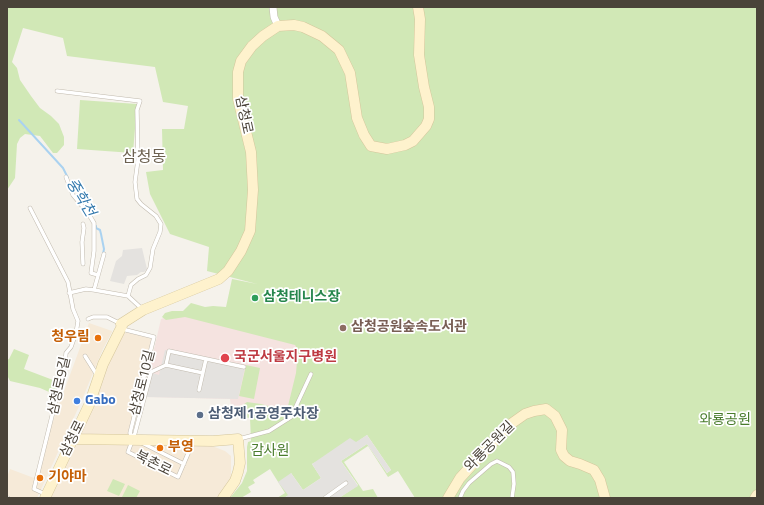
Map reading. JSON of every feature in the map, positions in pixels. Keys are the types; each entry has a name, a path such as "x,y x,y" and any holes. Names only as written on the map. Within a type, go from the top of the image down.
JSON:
{"street":[{"path":"273,7 274,18 278,26 294,25 303,27 322,36 339,50 350,73 357,118 364,135 371,146 387,149 405,145 413,141 426,126 428,119 430,107 424,88 419,55 420,19 418,7"},
{"name":"삼청로","path":"46,496 89,405 103,364 121,325 143,310 219,279 228,271 241,252 250,231 253,190 251,152 238,99 238,72 241,61 252,46 263,36 278,26"},
{"name":"와룡공원길","path":"448,498 460,478 508,426 525,414 546,409 555,416 562,430 561,450 564,456 570,461 594,470 600,480 605,498"},
{"name":"북촌로","path":"73,439 238,439"},
{"path":"223,498 235,481 238,472 240,463 238,439"}],"lane":[{"path":"57,91 140,101 137,110 138,160 134,182 137,199 156,216 161,224 160,232 153,249 150,268 146,275 131,285 128,296"},
{"path":"66,177 73,195 94,223 94,250 90,273 98,275"},
{"name":"삼청로9길","path":"30,208 68,282 69,293 78,321 71,347 66,353 65,363 34,489 46,496"},
{"path":"82,224 84,228 82,242 83,264"},
{"path":"94,290 104,254"},
{"path":"69,293 86,289 128,296 143,310"},
{"path":"88,319 93,317 107,317 121,325"},
{"name":"삼청로10길","path":"121,325 126,330 154,337 130,433 133,439"},
{"path":"166,365 169,351 244,368"},
{"path":"85,356 99,378"},
{"path":"199,390 206,359"},
{"path":"133,439 151,372 166,365 203,373"},
{"name":"북촌로","path":"238,439 270,431 291,417 311,374"},
{"name":"북촌로","path":"184,464 133,439 128,452 178,477 184,464 193,440"},
{"path":"460,498 469,483 491,464 497,461 509,467 512,472 514,484 512,498"},
{"path":"325,498 346,483"}],"shaded area":[{"path":"142,248 147,269 137,275 127,276 124,284 110,281 116,261 122,256 123,250"},
{"name":"국군서울지구병원","path":"181,312 301,343 291,414 232,414 230,399 146,397 151,373 148,375 161,319"},
{"path":"89,323 112,332 103,349 81,402 37,498 7,498 7,477 10,469 34,478 49,432"},
{"path":"126,332 152,339 127,438 83,437 79,432 95,402 101,378 118,338"},
{"path":"165,350 245,367 238,399 146,397 152,373 159,375"},
{"path":"367,435 391,470 387,473 367,444 341,461 358,486 339,498 284,498 288,495 278,482 291,473 303,490 321,478 312,464 350,438 356,442"},
{"path":"118,442 212,446 225,451 231,456 231,481 218,498 50,498 75,444"}],"green space":[{"path":"7,7 757,7 757,498 415,498 398,471 388,477 368,446 344,462 363,491 373,489 378,498 339,498 358,485 341,461 367,444 387,473 391,470 367,435 356,443 312,464 321,478 303,490 291,473 288,496 284,498 277,498 285,493 270,469 253,480 255,483 248,487 251,492 241,498 230,498 242,483 247,471 247,447 248,442 251,441 250,418 237,416 236,410 247,402 279,409 288,406 296,373 298,350 295,345 185,317 166,320 162,317 165,313 172,311 183,311 191,303 205,307 226,307 232,279 257,284 207,271 209,247 170,234 150,194 146,172 163,170 162,129 184,129 188,106 163,102 155,67 67,56 63,38 23,28 12,62 17,68 20,80 40,108 59,124 64,137 64,145 57,153 53,153 40,136 25,134 20,138 17,144 15,178 7,190"},
{"path":"80,100 137,104 133,153 77,149"},
{"path":"14,349 29,355 24,369 53,380 52,383 58,386 56,395 40,388 10,381 7,375 7,360"},
{"path":"246,365 260,368 254,399 239,396"},
{"path":"113,479 125,484 119,496 107,491"},
{"path":"128,485 140,491 136,498 122,497"}],"waterway":[{"name":"중학천","path":"19,120 63,168 68,178"},
{"name":"중학천","path":"96,226 96,228 100,230 104,249 103,254"}],"place":[{"name":"삼청테니스장","path":"255,298"},
{"name":"삼청공원숲속도서관","path":"343,328"},
{"name":"청우림","path":"98,338"},
{"name":"국군서울지구병원","path":"225,358"},
{"name":"Gabo","path":"77,401"},
{"name":"삼청제1공영주차장","path":"200,415"},
{"name":"부영","path":"160,448"},
{"name":"기야마","path":"40,478"}],"district":[{"name":"삼청동","path":"144,158"}],"park label":[{"name":"와룡공원","path":"725,421"},
{"name":"감사원","path":"270,452"}]}
